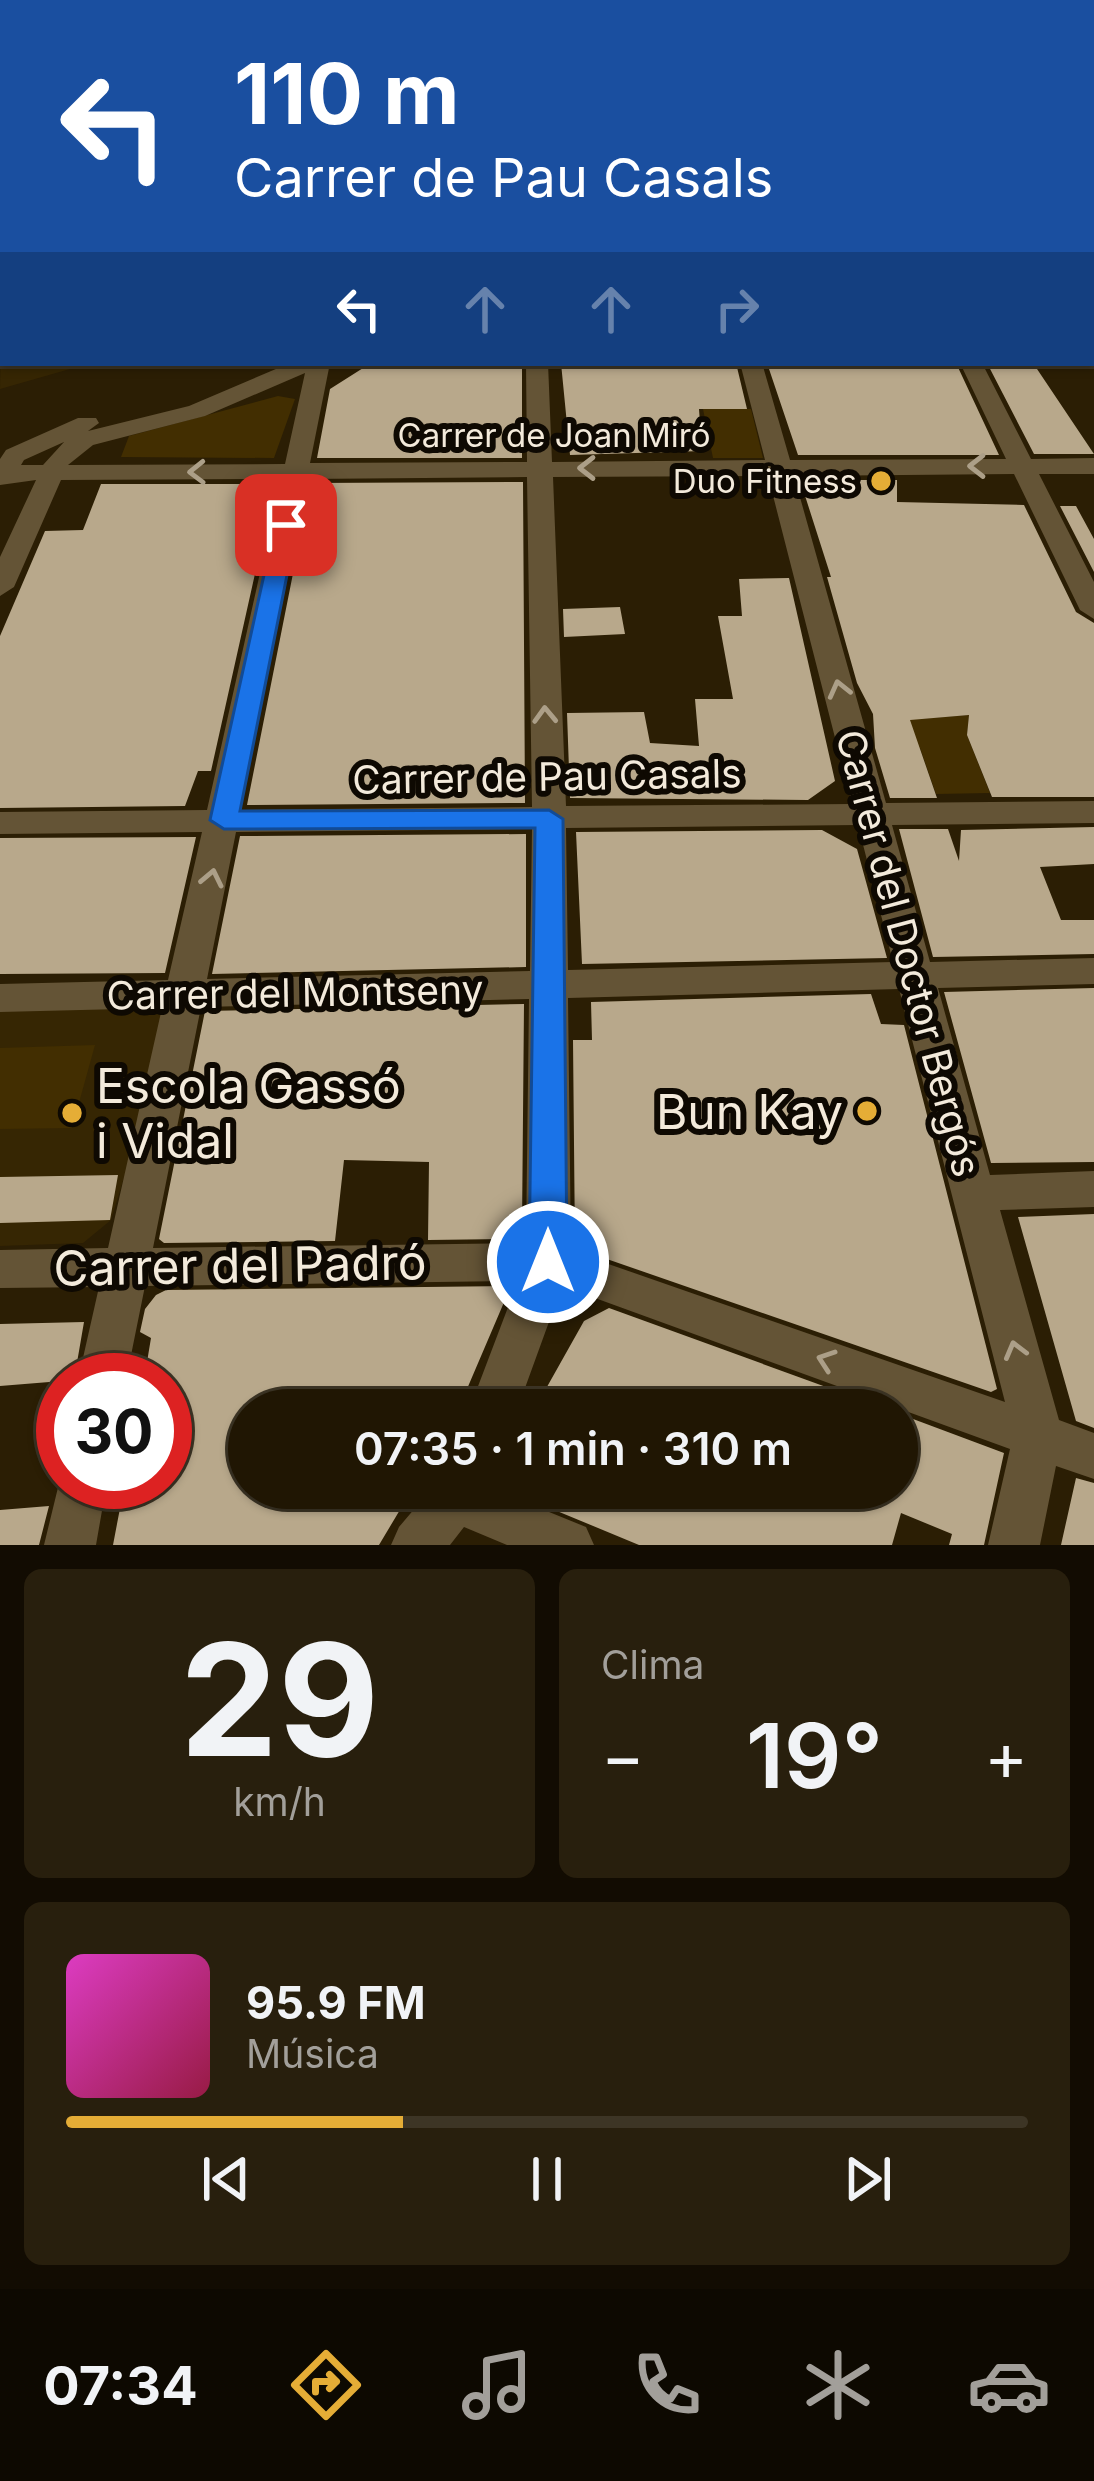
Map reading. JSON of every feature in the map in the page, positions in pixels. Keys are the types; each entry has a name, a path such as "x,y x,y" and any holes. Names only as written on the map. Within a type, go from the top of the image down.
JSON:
{"street":[{"path":"0,587 59,457 115,429 241,395 307,366"},
{"path":"107,1353 298,470 314,366"},
{"path":"501,1389 548,1262 549,819 537,366"},
{"name":"Carrer del Doctor Bergós","path":"752,366 1038,1435 1014,1545"},
{"path":"973,366 1094,610"},
{"path":"5,475 15,455 88,423 241,395"},
{"path":"115,429 104,452 129,473"},
{"name":"Carrer de Joan Miró","path":"5,475 1094,466"},
{"name":"Carrer de Pau Casals","path":"0,823 1094,812"},
{"name":"Carrer del Montseny","path":"0,998 1094,971"},
{"path":"973,1193 1094,1189"},
{"name":"Carrer del Padró","path":"0,1269 548,1262 1094,1456"},
{"path":"70,1545 77,1509"},
{"path":"417,1545 449,1509"},
{"path":"493,1509 568,1545"}],"shaded area":[{"path":"0,366 80,366 0,389"},
{"path":"278,396 295,399 274,458 121,457 129,436"},
{"path":"703,409 751,409 763,458 713,458"},
{"path":"913,707 918,719 969,715 967,735 990,793 936,794 920,748 902,748 871,708"},
{"name":"Escola Gassó i Vidal","path":"178,1000 111,1220 83,1243 0,1246 0,1005"},
{"path":"95,1045 72,1128 0,1129 0,1048"}],"building":[{"path":"366,366 522,366 522,458 317,458 330,389"},
{"path":"561,366 737,366 747,409 699,409 702,451 570,455"},
{"path":"768,366 957,366 999,455 798,455"},
{"path":"989,366 1035,366 1094,454 1034,454"},
{"path":"800,480 897,480 897,502 1024,505 1076,612 1094,623 1094,797 992,797 967,735 969,715 910,720 937,798 890,798 875,748 873,714 857,683 827,577 831,577"},
{"path":"523,482 525,803 247,805 311,483"},
{"path":"101,484 275,484 211,771 198,771 185,806 0,808 0,636 45,531 83,530"},
{"path":"1060,506 1076,506 1094,539 1094,572"},
{"path":"789,578 835,781 808,800 570,798 567,713 644,712 650,743 699,746 695,699 733,699 718,616 742,616 739,579"},
{"path":"620,607 625,634 564,637 563,609"},
{"path":"1094,827 1094,864 1040,867 1061,920 1094,920 1094,954 933,957 899,829 948,829 959,861 961,830"},
{"path":"822,830 857,849 887,958 582,964 576,832"},
{"path":"526,834 526,967 212,974 240,836"},
{"path":"196,837 165,973 0,974 0,838"},
{"path":"1094,988 1094,1162 991,1163 944,992"},
{"path":"871,994 881,1024 904,1025 997,1389 991,1392 575,1248 573,1040 592,1040 591,1002"},
{"path":"524,1004 522,1227 504,1239 428,1240 429,1162 344,1160 335,1241 164,1243 159,1239 205,1011"},
{"path":"118,1175 110,1220 0,1223 0,1177"},
{"path":"1094,1214 1094,1428 1076,1421 1018,1217"},
{"path":"511,1286 467,1389 228,1389 228,1509 400,1509 379,1545 113,1545 120,1509 192,1509 192,1353 148,1353 151,1338 140,1332 145,1309 166,1290"},
{"path":"609,1308 832,1389 546,1389 584,1321"},
{"path":"84,1322 79,1353 36,1353 36,1383 0,1386 0,1324"},
{"path":"918,1421 1004,1453 984,1545 949,1545 952,1534 901,1513 892,1545 639,1545 552,1509 918,1509"},
{"path":"1076,1478 1094,1483 1094,1545 1061,1545"},
{"path":"48,1509 39,1545 0,1545 0,1510"}],"place":[{"name":"Duo Fitness","path":"881,481"},
{"name":"Bun Kay","path":"867,1111"},
{"name":"Escola Gassó i Vidal","path":"72,1113"}],"route":[{"path":"286,525 224,820 549,819 548,1262"}]}
